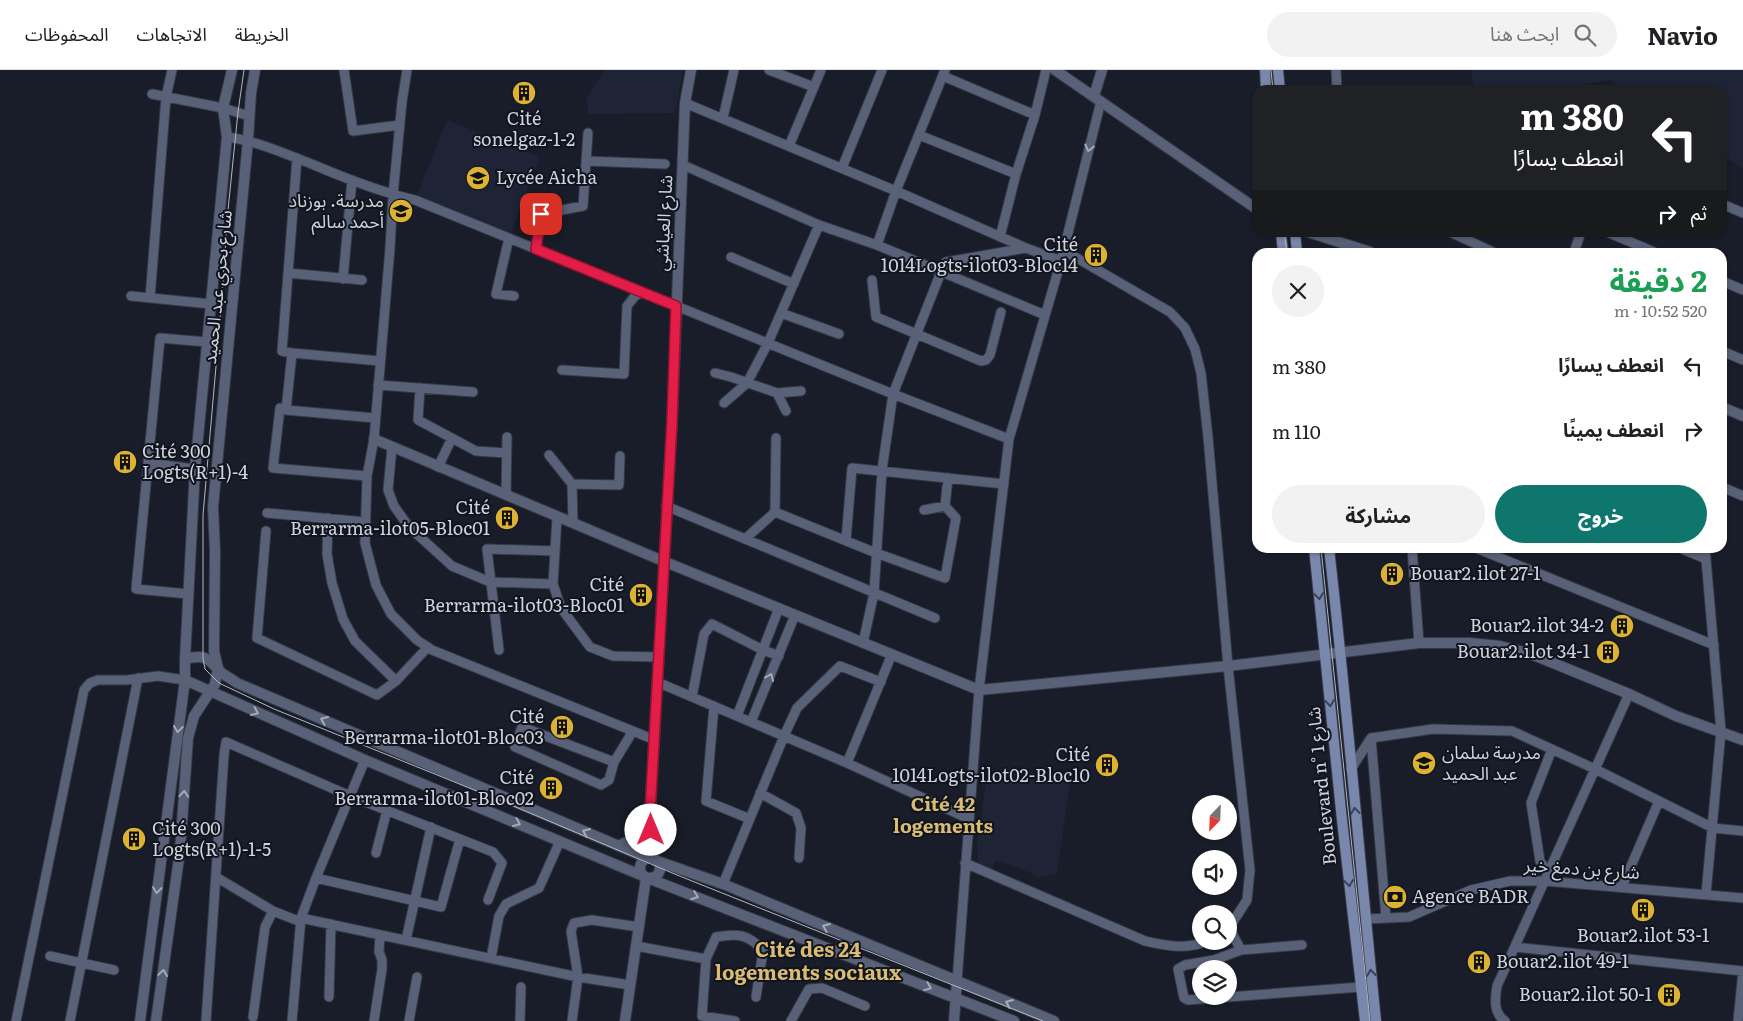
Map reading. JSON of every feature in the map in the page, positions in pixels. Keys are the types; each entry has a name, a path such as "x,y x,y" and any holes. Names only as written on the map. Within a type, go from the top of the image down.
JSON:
{"main road":[{"path":"1264,70 1266,85"},
{"path":"1278,70 1280,85"},
{"name":"Boulevard n° شارع 1","path":"1315,553 1365,1021"},
{"name":"Boulevard n° شارع 1","path":"1330,553 1341,653 1376,1021"}],"street":[{"path":"150,298 166,97 172,70"},
{"path":"140,1021 185,680 195,469 227,136 223,108 232,70"},
{"name":"شارع بحري عبد الحميد","path":"218,668 214,651 215,552 213,507 249,116 255,70"},
{"path":"344,70 353,131 400,125"},
{"path":"408,70 402,102 393,195 374,439 367,476 365,543 376,585 391,614 417,640 428,647 654,740"},
{"name":"شارع العياشي","path":"652,859 650,813 685,103 691,70"},
{"path":"723,118 734,70"},
{"path":"769,70 814,87"},
{"path":"789,146 821,70"},
{"path":"842,168 882,70"},
{"path":"1000,237 1046,70"},
{"path":"1055,70 1252,206"},
{"path":"954,1021 979,690 1009,439 1064,250 1102,70"},
{"path":"1336,70 1337,85"},
{"path":"877,245 896,191 944,73 1035,115"},
{"path":"152,94 223,108 249,116"},
{"path":"685,103 842,168 1026,248 1061,261"},
{"path":"536,249 541,214 583,206 588,133"},
{"path":"918,135 1016,174"},
{"path":"227,136 248,140 393,195 415,200 893,394 1009,439"},
{"path":"297,158 282,351 380,361"},
{"path":"586,161 665,164"},
{"path":"683,165 820,225 877,245 1045,314"},
{"path":"343,279 352,180"},
{"path":"1727,206 1743,213"},
{"path":"724,404 747,383 768,343 820,225"},
{"path":"1324,237 1358,248"},
{"path":"1461,237 1484,248"},
{"path":"1619,237 1645,248"},
{"path":"509,238 496,294 514,296"},
{"path":"863,643 874,593 882,470 893,394 941,272 946,262 1026,248"},
{"path":"1064,250 1170,312 1185,328 1195,349 1201,373 1208,437 1228,666 1250,870 1247,900 1237,916"},
{"path":"731,257 794,284"},
{"path":"288,273 362,280"},
{"path":"872,280 876,317 981,361 986,360 990,355 1001,312"},
{"path":"1727,283 1743,290"},
{"path":"562,370 624,374 627,306 635,296 642,292"},
{"path":"131,296 211,304"},
{"path":"781,312 839,334"},
{"path":"188,594 136,589 160,338 207,342"},
{"path":"286,410 292,353"},
{"path":"1727,353 1743,360"},
{"path":"715,373 776,393 800,391"},
{"path":"378,385 473,392"},
{"path":"420,388 418,420 476,451 506,453"},
{"path":"776,393 786,411"},
{"path":"367,476 273,468 280,408 376,418"},
{"path":"1727,409 1743,416"},
{"path":"506,495 507,436"},
{"path":"438,467 452,438"},
{"path":"745,539 775,512 776,438"},
{"path":"374,439 663,561 979,690 1228,666 1419,643 1470,643 1500,646 1531,654 1629,694 1676,716 1743,740"},
{"path":"392,447 388,490 394,506 409,528 452,566 490,582 553,584"},
{"path":"549,455 572,484 573,523"},
{"path":"572,484 619,486 620,456"},
{"path":"148,463 195,469"},
{"path":"846,540 852,468 1004,484"},
{"path":"944,506 948,478"},
{"path":"1727,488 1743,496"},
{"path":"666,506 935,618"},
{"path":"775,512 876,553 945,578 956,518 944,506"},
{"path":"924,510 944,506"},
{"path":"267,513 366,522"},
{"path":"557,517 553,584 561,608 590,647 614,656 658,657"},
{"path":"328,518 327,554 332,583 343,619 355,641 396,681"},
{"path":"266,531 257,638 377,695 396,681 428,647"},
{"path":"499,650 487,548 555,551"},
{"path":"1412,553 1419,643"},
{"path":"1488,553 1714,644"},
{"path":"1692,553 1706,559"},
{"path":"1705,553 1721,731 1706,894"},
{"path":"737,716 780,608"},
{"path":"751,722 795,615"},
{"path":"692,697 704,634 712,624 779,656"},
{"path":"847,763 892,654"},
{"path":"185,659 207,659 223,674 238,682 618,846 723,884 1054,1021"},
{"path":"723,884 797,708 840,666 881,682"},
{"path":"156,1021 180,852 188,738 194,716 216,680 218,668"},
{"path":"16,1021 84,690 90,683 98,680 126,680 158,676 185,680 365,760 646,878 1014,1021"},
{"path":"70,1021 138,678"},
{"path":"657,682 847,763 969,819"},
{"path":"1505,1021 1500,1018 1494,1004 1497,986 1629,694"},
{"path":"714,706 706,802 750,819"},
{"path":"614,762 522,727 515,747 601,785 609,780 614,762 633,731"},
{"path":"1351,770 1371,738 1433,729 1512,731 1552,748 1713,828 1743,831"},
{"path":"1371,738 1386,918"},
{"path":"206,1021 226,742 350,796 493,852 502,863 488,900"},
{"path":"1546,877 1540,861 1531,804 1552,748"},
{"path":"292,1021 301,920 316,878 365,760"},
{"path":"760,793 796,813 801,828 799,858"},
{"path":"1622,887 1659,801"},
{"path":"376,853 387,810"},
{"path":"618,846 633,839 640,833 650,813"},
{"path":"406,940 431,827"},
{"path":"316,878 441,907 460,839"},
{"path":"491,958 499,916 506,904 539,888 560,841"},
{"path":"625,1021 646,878 640,871 640,865 652,859"},
{"path":"646,878 659,874 660,867 652,859"},
{"path":"966,863 1145,942 1170,947 1192,946"},
{"path":"216,877 273,911 301,920 331,924 578,977 630,985"},
{"name":"شارع بن دمغ خير","path":"1366,919 1409,917 1471,890 1510,881 1546,877 1622,887 1743,898"},
{"path":"253,1017 265,927 273,911"},
{"path":"572,1021 578,977 572,931 574,923 592,920 639,927"},
{"path":"329,997 331,924"},
{"path":"735,1021 702,1018 706,960 716,936 734,933 755,941 763,951 756,997"},
{"path":"374,1021 382,969 382,960 379,952 380,935"},
{"path":"1237,942 1242,950"},
{"path":"1302,945 1242,950 1214,960 1185,965 1178,969 1184,998 1188,1000 1361,987"},
{"path":"636,946 706,960"},
{"path":"1514,947 1743,971 1738,1021"},
{"path":"50,956 114,970"},
{"path":"409,1021 417,977"},
{"path":"520,1021 521,987"},
{"path":"791,1021 809,989 822,988 865,1006"}],"shaded area":[{"path":"605,70 683,70 675,113 588,114 587,97"},
{"path":"1471,70 1743,70 1743,169 1727,158 1727,85 1618,85 1611,80 1580,85 1473,85"},
{"name":"Lycée Aicha","path":"447,120 540,157 509,238 415,200"},
{"path":"988,770 1071,775 1057,874 1037,878 1029,872 1001,862 995,861 992,870 978,864 977,843"}],"tram line":[{"path":"244,70 228,210 203,515 203,658 205,669 219,683 274,709 499,800 677,875 1043,1021"},
{"path":"1271,70 1272,85"},
{"path":"1285,237 1286,248"},
{"path":"1322,553 1370,1021"}],"place":[{"name":"Cité sonelgaz-1-2","path":"524,93"},
{"name":"Lycée Aicha","path":"478,178"},
{"name":"مدرسة. بوزناد أحمد سالم","path":"401,211"},
{"name":"Cité 1014Logts-ilot03-Bloc14","path":"1096,255"},
{"name":"Cité 300 Logts(R+1)-4","path":"125,462"},
{"name":"Cité Berrarma-ilot05-Bloc01","path":"507,518"},
{"name":"Bouar2.ilot 27-1","path":"1392,574"},
{"name":"Cité Berrarma-ilot03-Bloc01","path":"641,595"},
{"name":"Bouar2.ilot 34-2","path":"1622,626"},
{"name":"Bouar2.ilot 34-1","path":"1608,652"},
{"name":"Cité Berrarma-ilot01-Bloc03","path":"562,727"},
{"name":"مدرسة سلمان عبد الحميد","path":"1424,763"},
{"name":"Cité 1014Logts-ilot02-Bloc10","path":"1107,765"},
{"name":"Cité Berrarma-ilot01-Bloc02","path":"551,788"},
{"name":"Cité 300 Logts(R+1)-1-5","path":"134,839"},
{"name":"Agence BADR","path":"1395,897"},
{"name":"Bouar2.ilot 53-1","path":"1643,910"},
{"name":"Bouar2.ilot 49-1","path":"1479,962"},
{"name":"Bouar2.ilot 50-1","path":"1669,995"}],"district":[{"name":"Cité 42 logements","path":"943,815"},
{"name":"Cité des 24 logements sociaux","path":"808,962"}],"route":[{"path":"541,214 536,249 676,306 672,422 650,813 651,830"}]}
